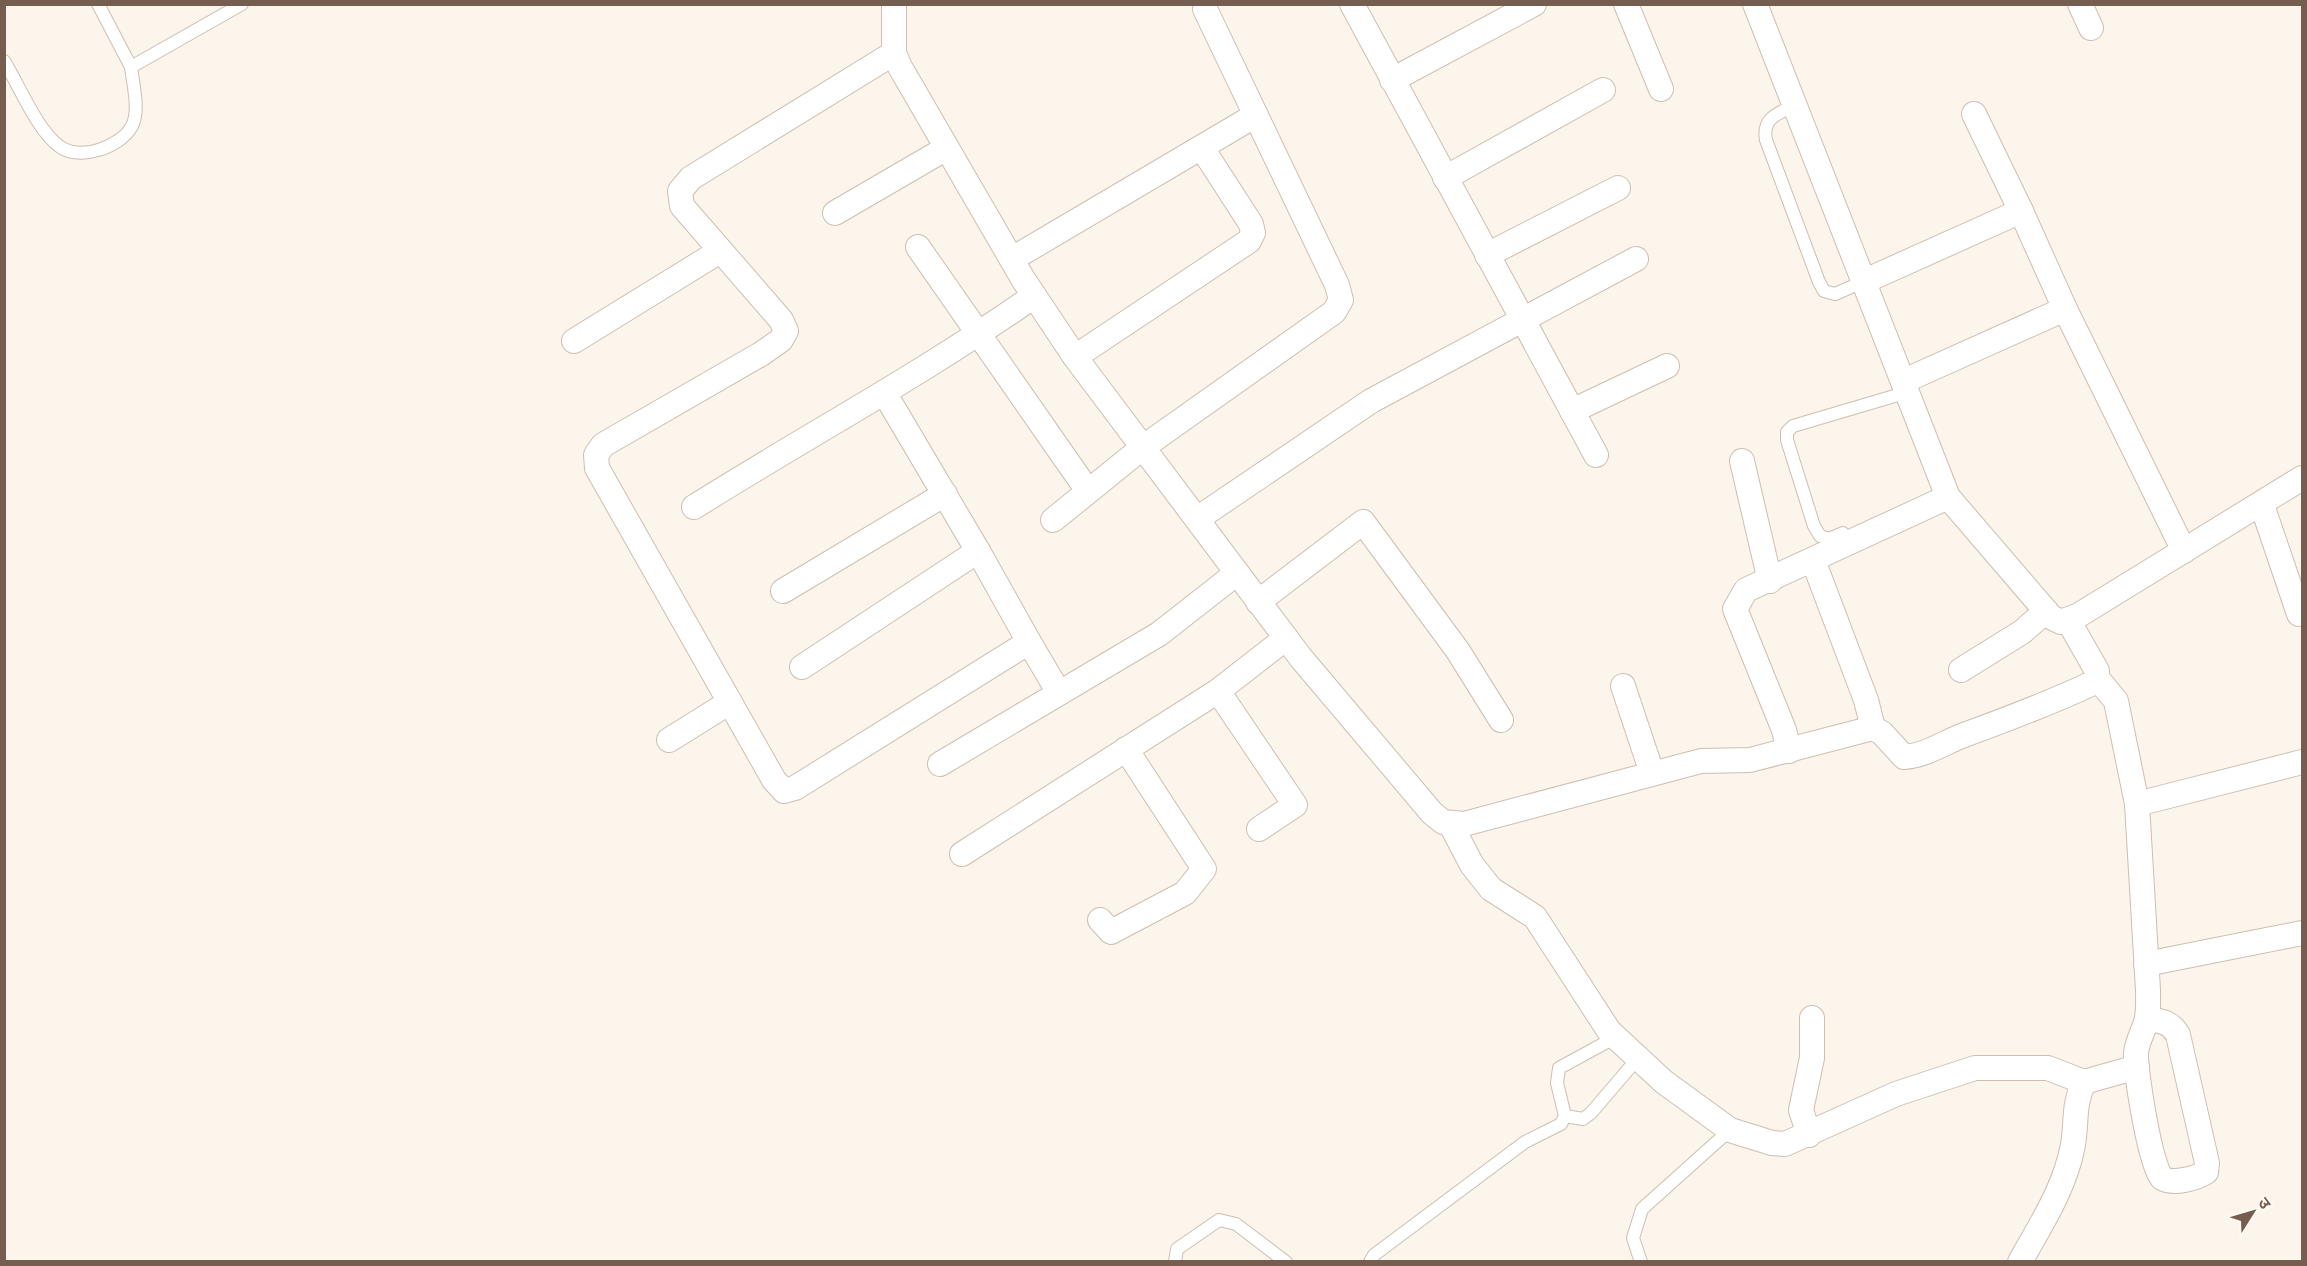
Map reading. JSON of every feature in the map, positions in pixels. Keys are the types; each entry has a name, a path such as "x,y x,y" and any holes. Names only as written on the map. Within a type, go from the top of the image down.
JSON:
{"street":[{"path":"894,4 894,53 907,83 1034,296 1075,357 1286,638 1432,813 1451,825 1472,865 1491,889 1535,917 1609,1031 1664,1082 1730,1130 1772,1143 1785,1144 1896,1094 1975,1068 2048,1068 2084,1082 2137,1066"},
{"path":"1352,4 1596,455"},
{"path":"1392,80 1534,4"},
{"path":"1626,4 1661,89"},
{"path":"1755,4 1866,280 1947,493 2046,611 2061,622 2068,620 2262,505 2302,478"},
{"path":"2080,4 2091,28"},
{"path":"1053,520 1142,448 1334,312 1341,300 1337,285 1205,9"},
{"path":"894,53 691,178 680,191 682,206 781,320 786,330 781,340 603,445 596,455 597,468 774,780 784,791 795,788 1029,642"},
{"path":"1445,178 1603,90"},
{"path":"1974,114 2065,309 2184,551"},
{"path":"1012,259 1256,115"},
{"path":"835,213 945,148"},
{"path":"1075,357 1249,241 1253,233 1251,224 1202,148"},
{"path":"1487,255 1618,188"},
{"path":"1866,280 2021,211"},
{"path":"918,247 1088,491"},
{"path":"574,341 720,251"},
{"path":"1197,519 1371,401 1636,259"},
{"path":"694,507 788,448 885,394 978,336 1034,296"},
{"path":"1906,386 2065,309"},
{"path":"1572,411 1667,366"},
{"path":"885,394 1059,693"},
{"path":"1742,461 1770,580"},
{"path":"1789,751 1784,730 1735,609 1746,590 1813,560 1947,493"},
{"path":"783,591 945,494"},
{"path":"2262,505 2299,614"},
{"path":"1258,602 1364,522 1458,651 1501,720"},
{"path":"802,667 978,551"},
{"path":"1813,560 1866,700 1872,728"},
{"path":"940,764 1159,634 1237,573"},
{"path":"1961,670 2022,632 2046,611"},
{"path":"2068,620 2097,671 2097,678 2116,701 2137,804 2147,1020 2138,1042 2137,1066 2157,1172 2163,1178 2171,1181 2200,1176 2206,1172 2207,1163 2178,1035 2174,1027 2166,1022 2147,1020"},
{"path":"962,854 1218,691 1286,638"},
{"path":"1451,825 1464,824 1701,761 1750,760 1872,728 1882,733 1904,757 1914,756 2053,702 2092,683 2097,678"},
{"path":"1623,686 1652,773"},
{"path":"1218,691 1295,805 1259,829"},
{"path":"669,740 730,702"},
{"path":"1100,920 1111,932 1185,893 1204,869 1126,749"},
{"path":"2137,804 2302,762"},
{"path":"2146,964 2302,933"},
{"path":"1809,1135 1801,1110 1812,1058 1812,1018"},
{"path":"2020,1262 2060,1190 2073,1144 2075,1100 2084,1082"}],"lane":[{"path":"4,61 46,132 60,147 75,153 93,152 121,139 133,126 135,108 131,67 98,4"},
{"path":"131,67 242,4"},
{"path":"1795,105 1767,120 1764,128 1766,140 1819,282 1824,291 1835,294 1866,280"},
{"path":"1906,386 1793,426 1787,432 1787,440 1814,526 1820,536 1829,539 1947,493"},
{"path":"1370,1262 1374,1255 1525,1142 1561,1124 1565,1116 1557,1083 1559,1068 1616,1037"},
{"path":"1565,1116 1583,1119 1591,1113 1638,1058"},
{"path":"1641,1262 1633,1238 1642,1209 1730,1130"},
{"path":"1175,1262 1177,1249 1219,1220 1236,1224 1282,1260"}]}
